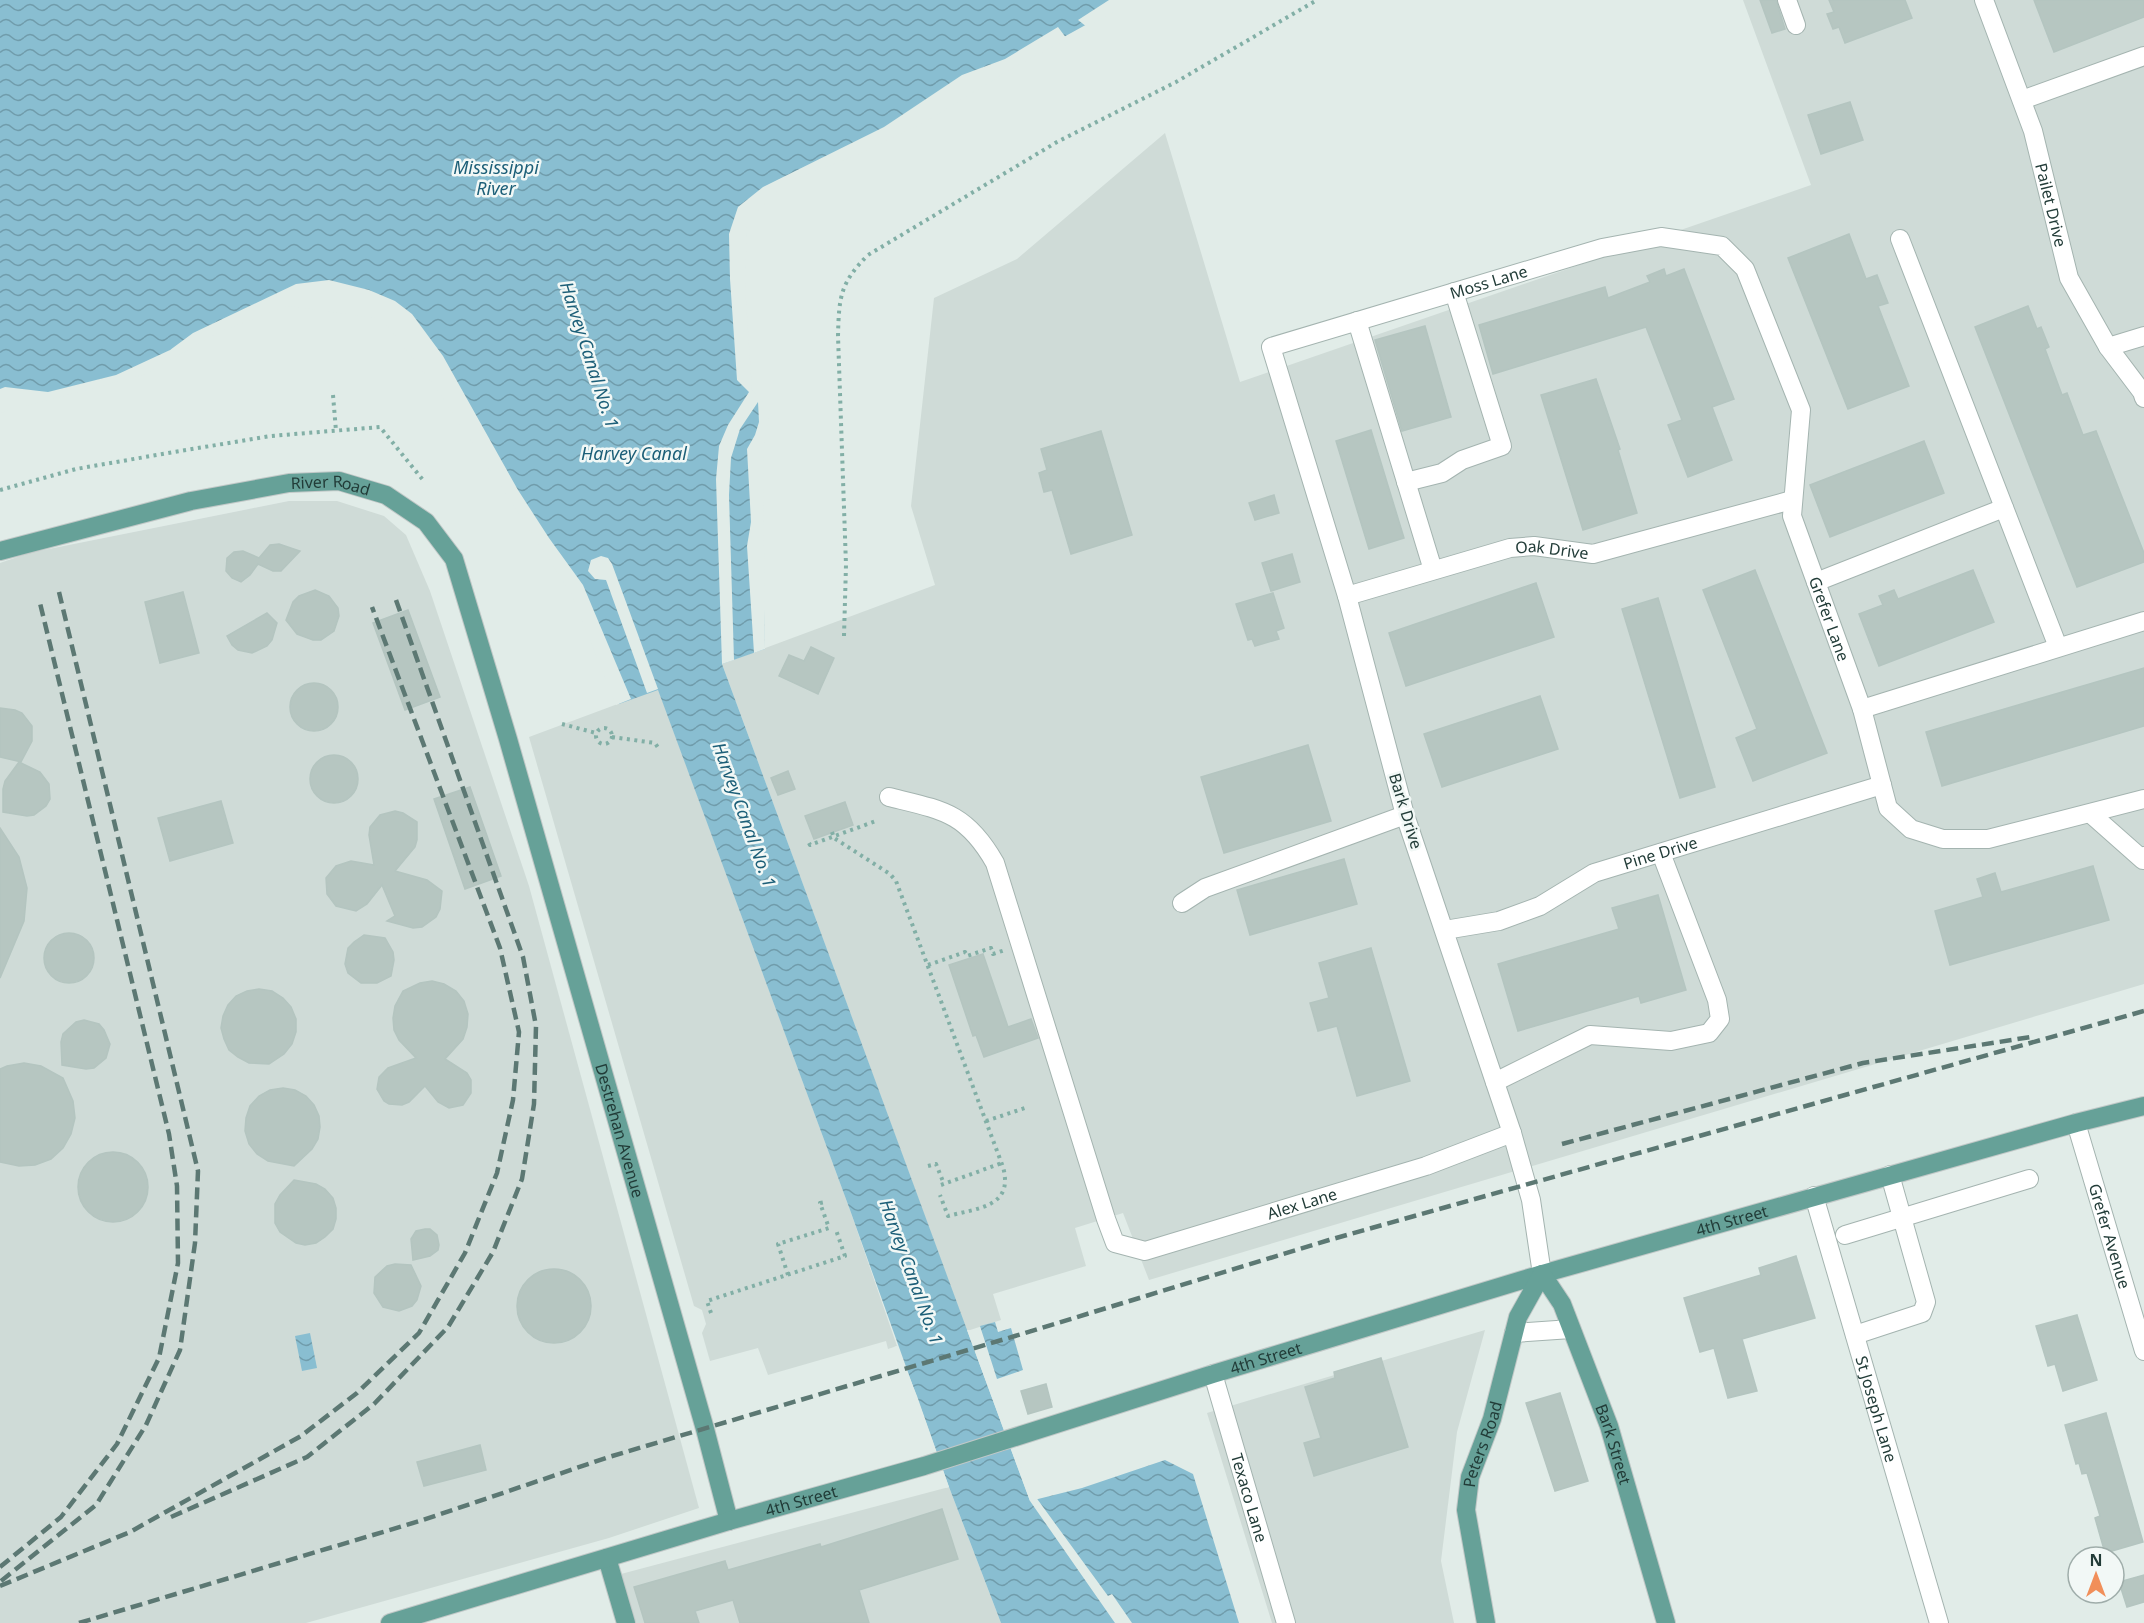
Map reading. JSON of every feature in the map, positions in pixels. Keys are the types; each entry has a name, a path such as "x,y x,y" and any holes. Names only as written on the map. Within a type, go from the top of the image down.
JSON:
{"main road":[{"name":"River Road","path":"0,550 191,501 289,483 339,481 386,495 426,522 454,559 508,739"},
{"name":"Destrehan Avenue","path":"508,739 705,1429 729,1521"},
{"name":"4th Street","path":"390,1623 729,1521 924,1466 1213,1374 1542,1274 1814,1196 2144,1106"},
{"name":"Bark Street","path":"1542,1274 1562,1304 1609,1426 1665,1623"},
{"name":"Peters Road","path":"1486,1623 1466,1510 1470,1477 1492,1419 1518,1317 1542,1274"},
{"path":"607,1558 626,1623"}],"street":[{"path":"1787,0 1796,25"},
{"name":"Pailet Drive","path":"1984,0 2033,131 2069,278 2108,347 2142,392 2144,398"},
{"path":"2022,100 2144,56"},
{"name":"Moss Lane","path":"1270,347 1602,248 1661,237 1708,244"},
{"path":"1900,239 2058,647"},
{"name":"Grefer Lane","path":"1708,244 1722,246 1744,270 1801,410 1792,516 1862,709 1888,808 1911,829 1943,839 1988,839 2144,799"},
{"path":"1406,482 1442,473 1468,457 1502,446 1454,292"},
{"path":"1357,321 1433,570"},
{"path":"2108,347 2144,336"},
{"name":"Bark Drive","path":"1270,347 1347,596 1405,815 1512,1133 1531,1200 1542,1274"},
{"name":"Oak Drive","path":"1347,596 1510,548 1534,546 1593,554 1792,500"},
{"path":"1816,582 2004,508"},
{"path":"1862,709 2144,621"},
{"name":"Pine Drive","path":"1445,930 1499,921 1540,906 1594,873 1882,785"},
{"path":"889,797 939,809 963,822 982,840 995,863 1020,945"},
{"path":"2091,814 2144,860"},
{"path":"1182,903 1205,888 1405,815"},
{"path":"1495,1082 1590,1035 1671,1041 1709,1033 1720,1019 1717,1000 1661,853"},
{"name":"Alex Lane","path":"1020,945 1115,1243 1145,1251 1426,1166 1512,1133"},
{"name":"Grefer Avenue","path":"2076,1123 2144,1351"},
{"path":"1855,1335 1922,1313 1926,1302 1890,1175"},
{"path":"1845,1235 2029,1179"},
{"name":"St Joseph Lane","path":"1814,1196 1940,1623"},
{"path":"1514,1333 1571,1329"},
{"name":"Texaco Lane","path":"1213,1374 1286,1623"}],"path":[{"path":"844,636 846,565 838,305 852,271 868,255 1057,142 1176,82 1317,0"},
{"path":"333,395 336,431"},
{"path":"0,490 76,469 174,452 271,436 380,427 423,480"},
{"path":"562,724 596,733"},
{"path":"599,729 610,730 612,738 610,743 602,745 596,739 596,733 599,729"},
{"path":"612,738 655,743 659,749"},
{"path":"809,843 810,845 833,834 876,821"},
{"path":"833,834 890,874 896,881 1002,1163 1007,1183 998,1199 948,1216 940,1195"},
{"path":"928,965 965,952 967,956 991,948 993,954 1020,945"},
{"path":"986,1121 1025,1108"},
{"path":"928,1166 936,1164 943,1185 1002,1163"},
{"path":"788,1275 778,1244 829,1228 820,1203 825,1202"},
{"path":"711,1312 707,1301 845,1256 836,1230"}],"shaded area":[{"path":"1743,0 2144,0 2144,984 1149,1280 1123,1213 1075,1228 1086,1266 993,1294 1001,1320 967,1331 722,664 935,585 911,506 934,298 1017,259 1165,133 1240,382 1811,185"},
{"path":"289,501 337,501 384,516 406,535 430,591 529,886 699,1508 609,1538 306,1623 0,1623 0,563 29,553"},
{"path":"658,689 850,1210 897,1346 888,1349 886,1341 768,1375 758,1348 710,1361 702,1333 706,1324 702,1310 694,1306 529,737"},
{"path":"1485,1330 1457,1432 1441,1561 1454,1623 1272,1623 1207,1413"},
{"path":"949,1487 1001,1623 636,1623 621,1574"}],"water":[{"name":"Mississippi River","path":"0,0 1131,0 1013,65 786,179 744,220 742,285 749,391 767,410 760,451 765,649 722,664 1030,1501 1082,1488 1165,1460 1193,1474 1239,1623 1001,1623 949,1487 850,1210 658,690 619,704 573,591 438,386 384,316 288,302 219,328 145,371 0,410"},
{"path":"995,1322 998,1332 1011,1328 1023,1370 997,1379 980,1326"},
{"path":"310,1333 317,1368 302,1371 295,1336"}],"pier":[{"path":"1109,0 1134,0 1087,27 1078,20"},
{"path":"1058,27 1067,39 1014,67 925,122 855,156 788,181 747,221 745,285 752,390 770,410 763,451 765,649 754,653 747,546 751,522 747,449 759,422 758,402 740,429 731,458 729,495 734,660 722,664 716,479 719,446 728,425 749,392 737,380 730,279 729,234 738,207 763,187 884,127 962,75 1005,59"},
{"path":"329,280 369,290 395,301 412,314 443,356 518,490 583,585 631,699 616,705 571,593 436,388 382,319 288,306 221,331 146,374 0,413 0,389 5,387 48,392 116,375 170,350 193,333 296,284"},
{"path":"601,556 608,558 612,564 658,689 647,693 606,580 595,579 588,571 591,560"},
{"path":"967,1330 970,1330 1032,1497 1035,1496 1108,1596 1112,1594 1132,1623 1115,1623 1030,1501"},
{"path":"897,1346 949,1487 946,1488 894,1347"}],"building":[{"path":"1760,0 1776,0 1785,29 1772,33"},
{"path":"1829,0 1905,0 1912,18 1845,43 1839,27 1833,29 1827,14 1834,12"},
{"path":"2034,0 2144,0 2144,17 2054,52"},
{"path":"1850,102 1863,140 1821,154 1808,115"},
{"path":"1849,234 1866,279 1877,275 1888,303 1878,306 1909,386 1848,409 1788,258"},
{"path":"1664,269 1666,276 1684,269 1734,399 1712,407 1732,460 1688,477 1668,425 1682,420 1646,327 1493,374 1479,325 1605,287 1608,298 1650,282 1647,276"},
{"path":"2028,306 2037,329 2041,327 2049,347 2045,349 2062,395 2067,393 2083,435 2096,431 2144,553 2144,562 2077,587 1975,327"},
{"path":"1425,326 1451,417 1402,431 1375,340"},
{"path":"1596,379 1620,449 1618,450 1637,513 1583,530 1541,395"},
{"path":"1371,430 1404,538 1369,549 1336,441"},
{"path":"1101,431 1132,535 1071,554 1052,490 1044,492 1039,473 1047,470 1041,449"},
{"path":"1924,441 1944,493 1830,537 1810,485"},
{"path":"1274,495 1279,513 1255,520 1249,503"},
{"path":"279,544 300,551 281,571 273,571 258,564 241,582 232,578 226,571 227,558 234,552 243,551 259,558 270,545"},
{"path":"1292,554 1300,582 1271,591 1262,563"},
{"path":"1755,570 1827,753 1753,781 1736,738 1757,729 1703,590"},
{"path":"1973,570 1994,622 1879,666 1859,614 1883,605 1879,596 1894,590 1898,599"},
{"path":"1536,583 1554,637 1406,686 1389,633"},
{"path":"315,590 329,596 338,608 339,616 334,631 321,640 313,640 297,634 286,620 293,602 299,596"},
{"path":"183,592 199,653 160,663 145,602"},
{"path":"1273,593 1284,628 1276,631 1279,639 1255,646 1252,639 1248,640 1236,604"},
{"path":"1658,598 1715,787 1680,798 1622,609"},
{"path":"408,610 440,697 405,710 373,623"},
{"path":"267,613 277,623 272,640 267,646 252,653 238,650 232,645 227,636"},
{"path":"811,647 834,658 818,694 779,676 789,655 804,661"},
{"path":"2144,668 2144,726 1942,786 1926,732"},
{"path":"309,683 319,683 334,693 338,707 337,716 328,727 319,731 309,731 294,721 290,712 290,702 300,687"},
{"path":"1540,696 1558,749 1442,787 1424,734"},
{"path":"0,708 22,713 32,726 32,741 21,762 0,757"},
{"path":"1308,745 1331,821 1224,853 1201,777"},
{"path":"329,755 339,755 351,762 358,774 358,784 351,796 339,803 329,803 314,792 310,784 310,774 321,759"},
{"path":"19,762 40,772 49,784 50,799 46,806 34,815 3,812 5,781"},
{"path":"788,771 795,789 778,795 771,778"},
{"path":"470,787 501,876 465,889 434,799"},
{"path":"221,801 233,843 170,861 158,818"},
{"path":"845,802 853,825 814,839 805,816"},
{"path":"395,811 417,822 417,840 415,847 395,871 427,880 442,891 440,909 436,917 422,927 413,928 387,921 395,916 382,885 367,904 356,911 336,906 327,894 326,878 336,866 351,861 374,865 369,835 370,827 380,815"},
{"path":"0,828 19,857 27,888 24,921 0,978"},
{"path":"1344,859 1357,904 1250,935 1237,890"},
{"path":"2093,866 2109,920 1950,965 1935,911 1983,897 1977,879 1995,873 2001,892"},
{"path":"1658,895 1686,990 1641,1003 1639,996 1518,1031 1498,964 1619,929 1612,908"},
{"path":"69,933 87,940 94,958 87,976 69,983 51,976 44,958 51,940"},
{"path":"364,935 385,938 393,952 391,976 377,983 361,983 348,973 345,964 348,948"},
{"path":"1371,948 1410,1081 1357,1096 1337,1026 1318,1031 1310,1003 1329,998 1319,963"},
{"path":"983,954 1008,1027 1031,1019 1038,1038 984,1057 976,1035 973,1036 949,965"},
{"path":"432,981 444,984 456,991 464,1001 468,1014 467,1027 463,1039 445,1059 467,1073 471,1080 471,1093 463,1105 449,1108 438,1102 425,1086 409,1102 402,1105 389,1104 384,1101 377,1089 379,1077 388,1068 416,1058 399,1040 394,1030 395,1006 403,991 420,983"},
{"path":"259,989 272,991 283,998 291,1007 296,1019 296,1032 292,1044 284,1054 269,1064 249,1063 238,1057 229,1050 221,1028 228,1005 236,996"},
{"path":"84,1020 99,1024 104,1030 110,1044 106,1058 94,1068 62,1065 63,1034 76,1022"},
{"path":"24,1063 41,1066 63,1078 73,1101 75,1118 71,1134 63,1148 51,1159 35,1165 19,1166 0,1162 0,1069"},
{"path":"283,1088 295,1090 306,1096 314,1105 319,1116 318,1139 312,1149 294,1166 268,1161 257,1154 249,1144 245,1131 250,1106 259,1096 270,1090"},
{"path":"113,1152 126,1155 138,1162 145,1174 148,1187 145,1200 138,1212 126,1219 113,1222 100,1219 88,1212 81,1200 78,1187 81,1174 88,1162 100,1155"},
{"path":"294,1180 316,1184 325,1189 333,1198 336,1219 333,1229 316,1243 305,1245 296,1243 280,1232 275,1223 275,1204"},
{"path":"430,1229 437,1235 438,1250 430,1256 413,1260 411,1239 416,1231"},
{"path":"1796,1256 1815,1318 1742,1339 1757,1391 1728,1398 1714,1348 1700,1352 1684,1298 1761,1275 1759,1268"},
{"path":"411,1265 421,1286 417,1300 412,1306 399,1311 383,1307 374,1293 375,1277 387,1266"},
{"path":"554,1269 575,1275 585,1285 591,1306 585,1327 575,1337 554,1343 533,1337 523,1327 517,1306 523,1285 533,1275"},
{"path":"2077,1315 2097,1380 2063,1391 2055,1364 2048,1366 2036,1326"},
{"path":"1381,1358 1408,1447 1314,1476 1304,1443 1321,1438 1305,1387 1335,1378 1334,1372"},
{"path":"1046,1384 1052,1407 1028,1414 1021,1391"},
{"path":"1560,1393 1588,1481 1555,1491 1526,1403"},
{"path":"2106,1413 2143,1542 2126,1547 2126,1545 2103,1545 2095,1518 2100,1516 2087,1473 2082,1474 2079,1463 2076,1464 2065,1425"},
{"path":"480,1445 486,1470 424,1486 417,1462"},
{"path":"942,1509 958,1559 859,1590 869,1623 740,1623 733,1600 695,1611 699,1623 645,1623 634,1587 725,1561 728,1570 820,1544 821,1547"},
{"path":"2144,1575 2144,1602 2127,1607 2126,1580"}],"railway":[{"path":"1,1581 96,1505 146,1425 180,1350 195,1243 198,1171 59,592"},
{"path":"0,1567 61,1517 117,1444 159,1358 178,1263 177,1186 169,1134 39,599"},
{"path":"171,1517 307,1457 374,1404 448,1327 493,1252 522,1179 534,1104 536,1026 523,957 396,600"},
{"path":"0,1586 130,1532 301,1436 357,1393 419,1333 465,1253 497,1173 513,1100 519,1032 500,948 372,607"},
{"path":"79,1623 423,1520 609,1457 1329,1240 2144,1011"},
{"path":"1562,1144 1863,1063 2031,1037"}],"water label":[{"name":"Harvey Canal No. 1","path":"589,355"},
{"name":"Harvey Canal","path":"634,454"},
{"name":"Harvey Canal No. 1","path":"744,815"},
{"name":"Harvey Canal No. 1","path":"911,1272"}]}
